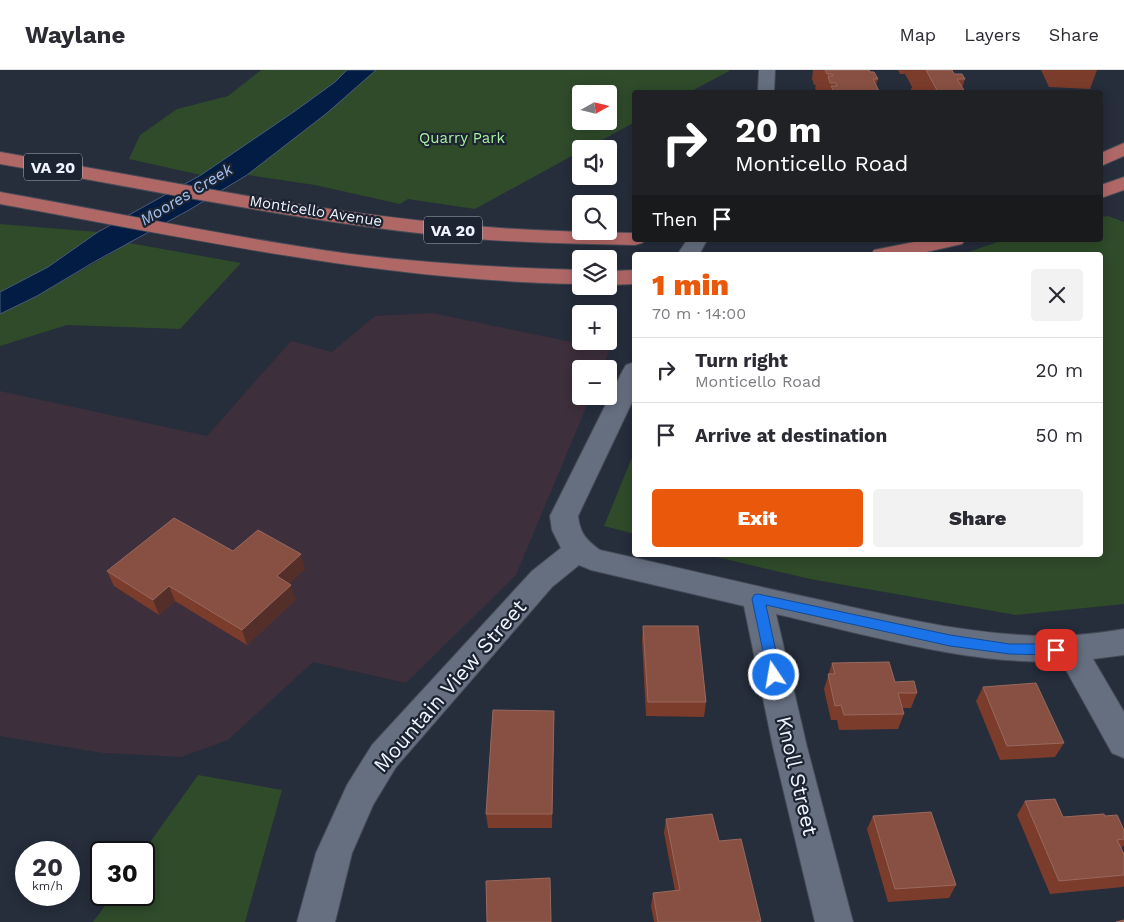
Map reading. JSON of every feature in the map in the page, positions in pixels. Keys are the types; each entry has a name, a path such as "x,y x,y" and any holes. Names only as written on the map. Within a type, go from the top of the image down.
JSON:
{"main road":[{"path":"1103,159 1124,149"},
{"name":"Monticello Avenue","path":"0,158 272,205 437,229 526,236 632,238"},
{"path":"1103,191 1124,183"},
{"name":"VA 20","path":"0,198 343,259 505,275 572,277"},
{"path":"897,252 945,242"},
{"path":"617,278 632,277"}],"street":[{"path":"766,90 767,70"},
{"path":"632,376 564,516 565,532 578,550 591,559 758,599 950,641 1010,649 1071,650 1124,642"},
{"name":"Mountain View Street","path":"316,922 334,853 359,796 384,756 542,580 578,550"},
{"name":"Knoll Street","path":"758,599 790,747 834,922"},
{"path":"1071,650 1124,743"}],"shaded area":[{"path":"432,313 572,342 572,350 610,350 606,360 572,360 572,405 587,405 516,575 406,683 313,662 228,740 181,757 103,753 0,736 0,391 207,436 291,341 332,352 375,316"}],"green space":[{"name":"Quarry Park","path":"261,70 729,70 694,90 632,90 632,124 602,140 572,140 572,156 475,209 408,199 400,204 315,185 221,171 217,165 201,175 129,159 140,135 177,109 228,96"},
{"path":"1108,216 1124,222 1124,604 1016,615 810,579 716,557 1103,557 1103,252 969,252 997,242 1103,242 1103,217"},
{"path":"0,224 98,232 48,267 0,292"},
{"path":"129,243 241,263 180,329 67,325 0,346 0,314 37,296"},
{"path":"632,457 632,533 604,526"},
{"path":"198,775 282,790 245,922 93,922 105,906 155,906 155,841 151,841"}],"water":[{"name":"Moores Creek","path":"347,70 376,70 327,113 247,175 37,296 0,314 0,292 48,267 98,232 201,175 295,111 335,82"}],"building":[{"path":"825,70 869,70 874,72 878,79 873,79 878,90 833,90 831,86 837,86 836,83 830,83 828,76 833,76 832,74 827,74"},
{"path":"926,70 952,70 954,74 962,74 965,79 957,79 964,90 937,90"},
{"path":"174,518 233,551 258,530 301,554 277,576 291,585 242,630 169,586 153,600 107,571"},
{"path":"643,626 698,626 706,702 648,702"},
{"path":"889,662 895,682 914,681 917,693 898,693 904,714 844,715 841,705 835,706 828,674 835,674 832,663"},
{"path":"1036,683 1064,743 1007,746 983,687"},
{"path":"493,710 554,711 552,814 486,814"},
{"path":"1055,799 1063,817 1117,815 1124,830 1124,839 1117,840 1124,854 1124,875 1059,881 1025,801"},
{"path":"931,812 956,885 895,889 873,816"},
{"path":"712,814 719,841 741,839 761,921 658,922 653,893 680,890 666,819"},
{"path":"550,878 551,922 487,922 486,881"}],"route":[{"path":"774,675 758,599 950,641 1010,649 1056,650"}]}
